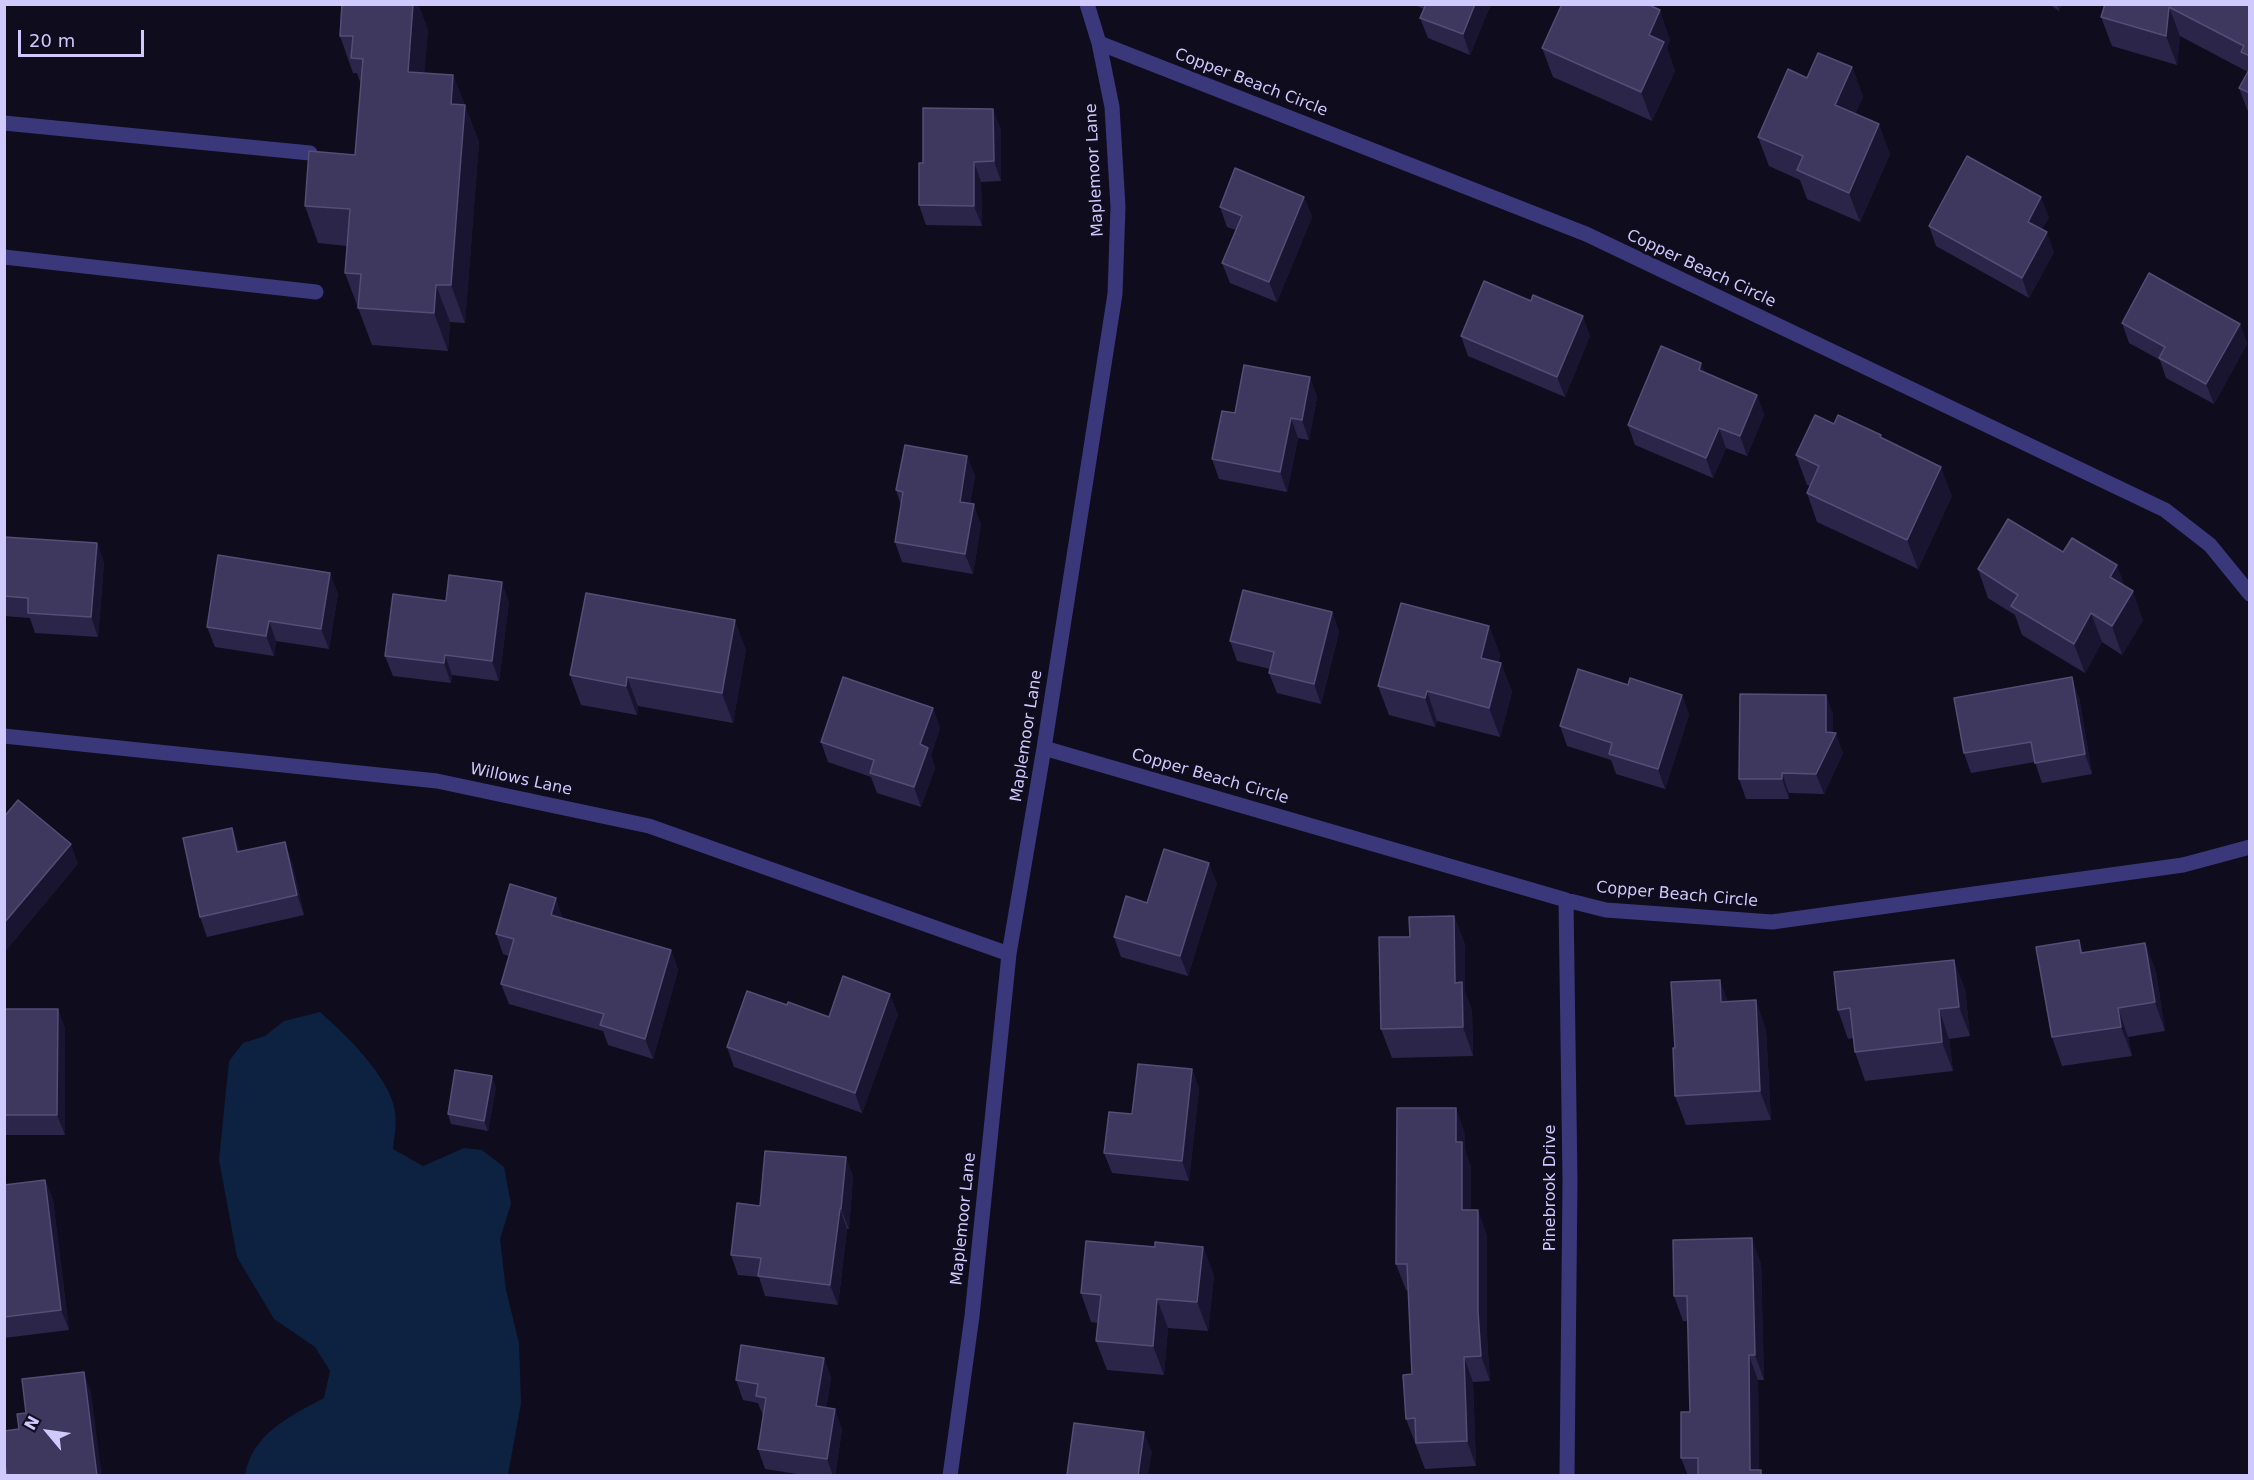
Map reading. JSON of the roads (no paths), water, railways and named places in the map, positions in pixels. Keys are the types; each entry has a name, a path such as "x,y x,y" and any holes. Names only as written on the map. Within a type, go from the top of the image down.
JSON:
{"street":[{"name":"Maplemoor Lane","path":"950,1476 972,1316 1009,954 1044,748 1115,294 1118,207 1112,107 1099,43 1087,4"},
{"name":"Copper Beach Circle","path":"1099,43 1586,234 2133,494 2165,510 2210,545 2250,594"},
{"path":"4,123 310,153"},
{"path":"4,257 316,292"},
{"name":"Willows Lane","path":"4,736 436,781 649,826 1009,954"},
{"name":"Copper Beach Circle","path":"1044,748 1606,910 1772,922 2183,865 2250,847"},
{"name":"Pinebrook Drive","path":"1566,900 1570,1181 1567,1476"}],"water":[{"path":"320,1012 354,1044 385,1085 395,1112 393,1149 423,1166 464,1148 482,1150 504,1167 511,1204 500,1239 506,1290 519,1343 521,1403 508,1475 245,1475 249,1461 264,1437 286,1419 324,1398 330,1371 315,1347 274,1319 237,1257 219,1160 229,1061 243,1043 265,1036 284,1021"}]}
